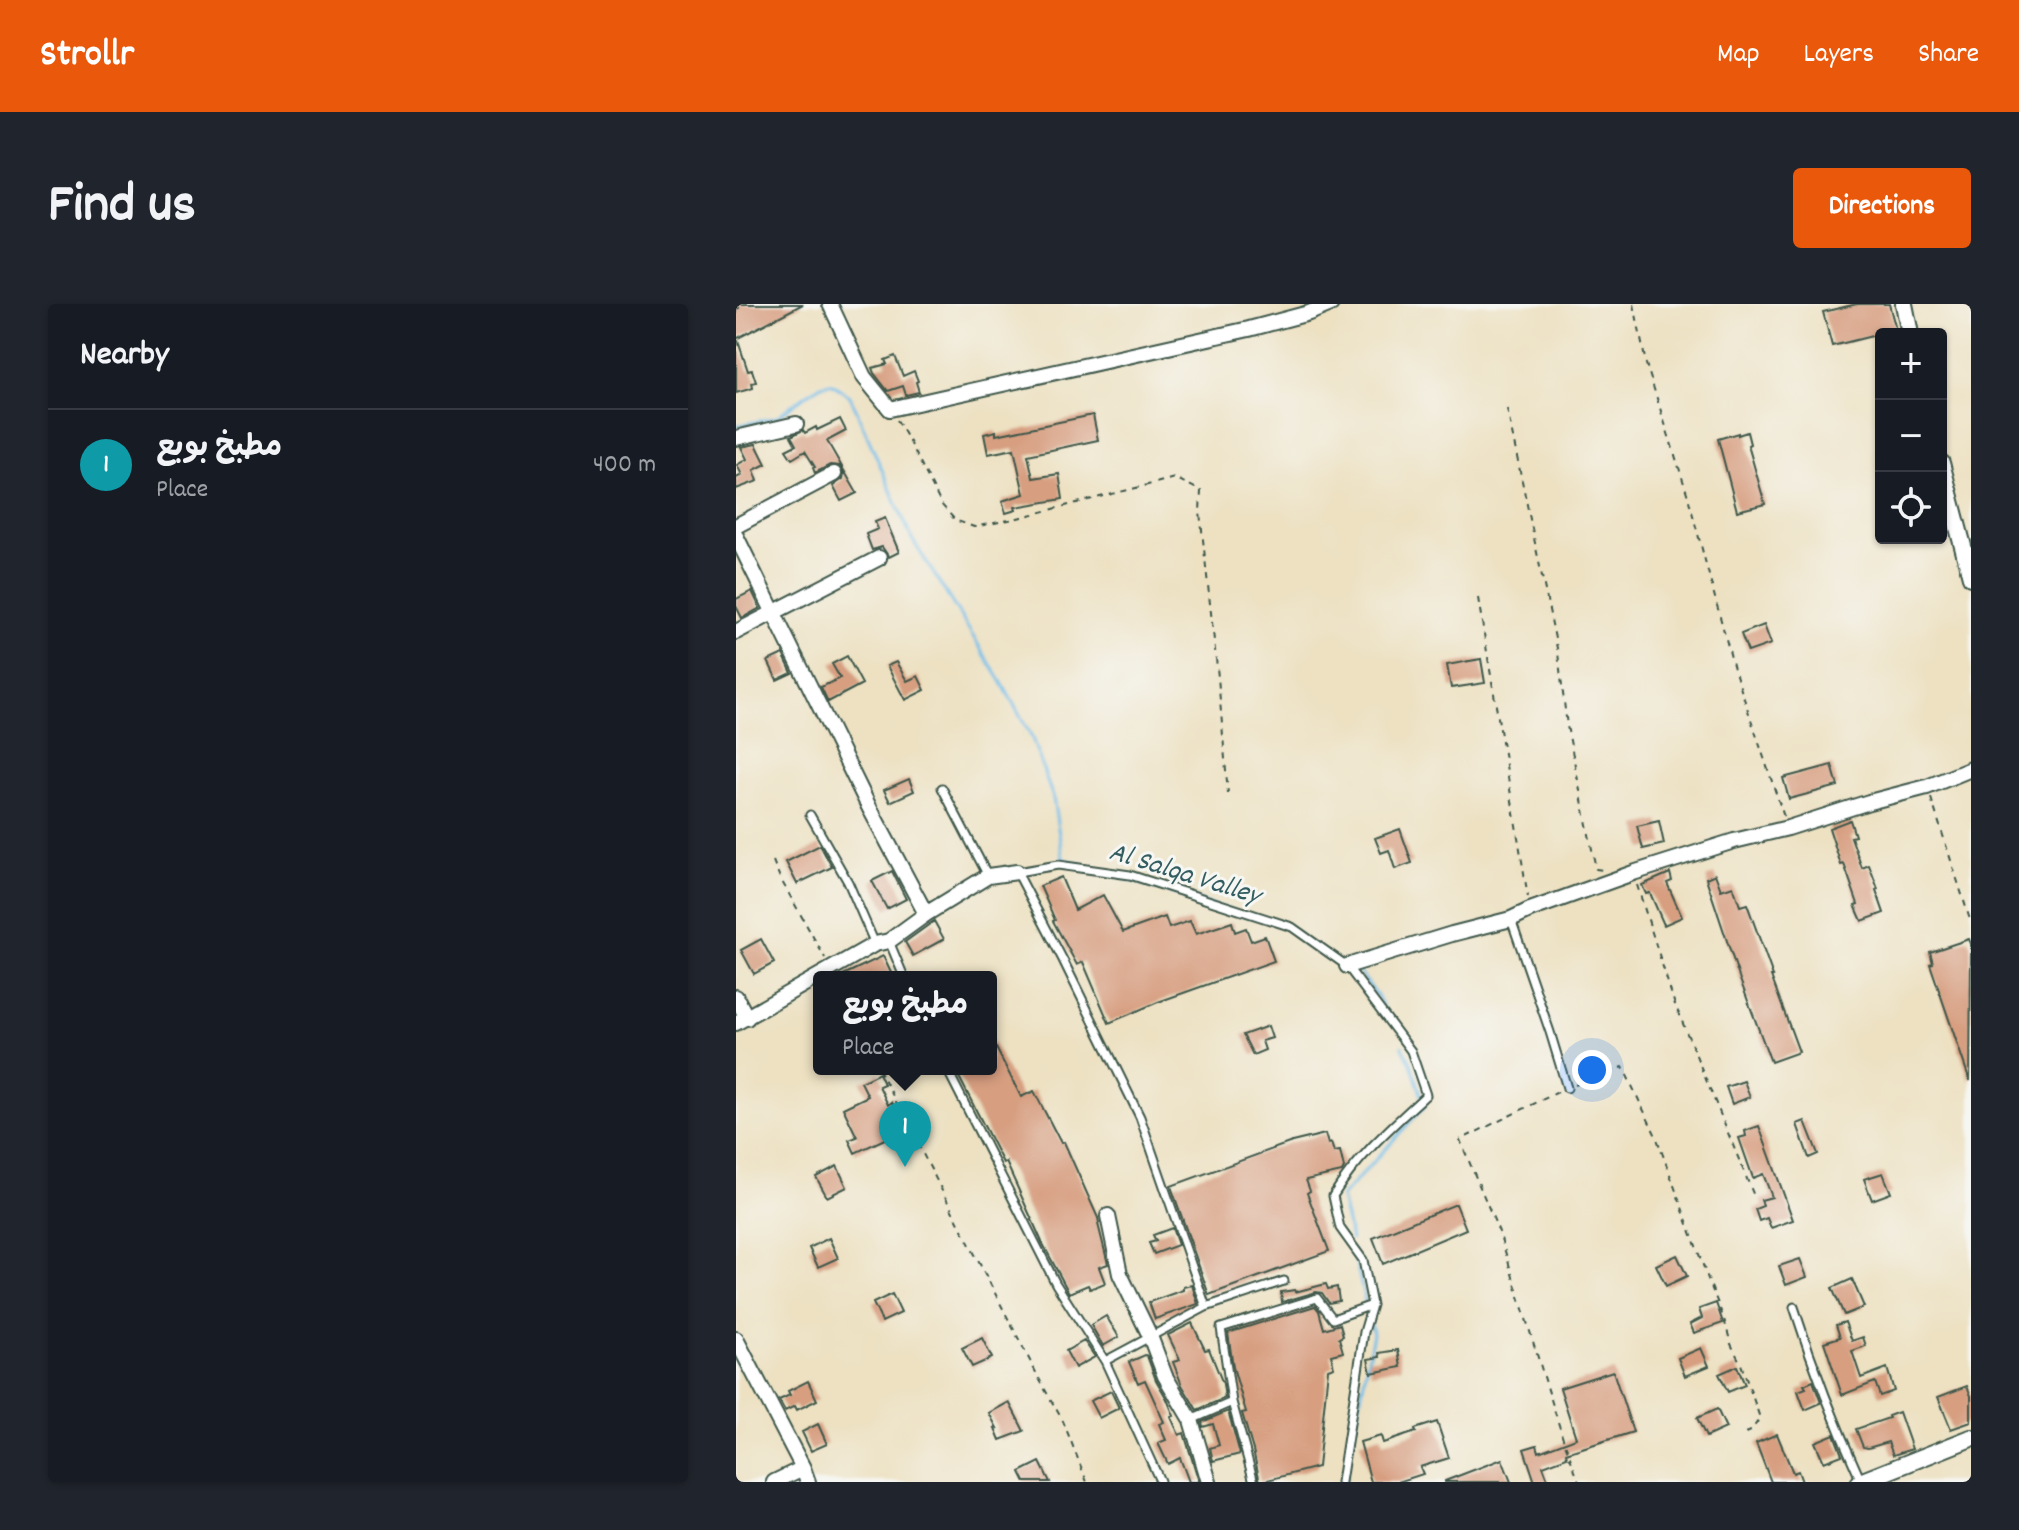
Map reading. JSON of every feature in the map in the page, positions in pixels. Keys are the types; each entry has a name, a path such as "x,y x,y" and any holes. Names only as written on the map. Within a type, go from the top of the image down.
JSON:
{"street":[{"path":"830,304 864,377 890,409 1249,329 1331,304"},
{"path":"1904,304 1909,328"},
{"path":"736,438 796,424"},
{"path":"1943,472 1971,577"},
{"path":"736,526 834,474"},
{"path":"736,536 869,807 926,914"},
{"path":"736,632 879,558"},
{"path":"1347,966 1511,919 1633,873 1927,787 1971,769"},
{"path":"828,971 882,943 988,876 1017,872"},
{"path":"736,997 741,1021 813,980"},
{"path":"1108,1216 1120,1274 1150,1336 1165,1376 1191,1420 1209,1482"},
{"path":"736,1339 806,1475 774,1482"},
{"path":"1860,1482 1971,1438"}],"lane":[{"path":"942,788 988,876"},
{"path":"810,815 900,971"},
{"path":"1206,1307 1140,1117 1017,872 1058,865 1130,875 1292,927 1347,966 1411,1051 1426,1095 1346,1175 1333,1196 1340,1228 1363,1260 1372,1305 1364,1332 1341,1482"},
{"path":"1511,919 1567,1088"},
{"path":"950,1075 1056,1284 1105,1361 1160,1481"},
{"path":"1105,1361 1206,1307 1284,1281"},
{"path":"1254,1482 1232,1402 1221,1328 1317,1298 1333,1319 1372,1305"},
{"path":"1794,1307 1860,1482"},
{"path":"1191,1420 1232,1402"}],"path":[{"path":"1634,304 1646,364 1687,493 1734,669 1788,828"},
{"path":"890,409 941,504 955,520 974,527 1175,478 1201,491 1200,512 1228,794"},
{"path":"1507,409 1558,653 1567,726 1596,869 1609,870"},
{"path":"1478,598 1530,910"},
{"path":"1927,787 1971,923"},
{"path":"773,861 832,969"},
{"path":"1633,873 1674,1002 1754,1196"},
{"path":"1579,1482 1499,1232 1460,1140 1567,1088 1623,1067 1656,1136 1756,1405 1760,1418 1751,1431 1743,1434"},
{"path":"882,1075 1063,1421 1087,1482"}],"building":[{"path":"737,304 803,304 736,339"},
{"path":"1857,304 1889,304 1895,328 1875,328 1875,335 1832,346 1823,312"},
{"path":"736,341 756,382 752,383 753,388 736,393"},
{"path":"895,356 903,376 914,371 919,392 906,395 903,386 888,391 874,373 872,368 887,364 885,360"},
{"path":"1093,415 1098,440 1028,455 1033,478 1059,474 1063,499 1015,507 1016,510 1006,513 1002,501 1024,494 1014,449 988,454 984,434 996,431 996,435"},
{"path":"840,419 846,431 827,441 857,493 841,501 833,486 843,479 840,466 830,465 815,473 815,467 805,451 792,459 786,450 796,445 791,436 816,427 817,430"},
{"path":"1747,432 1765,504 1737,511 1718,439"},
{"path":"756,444 766,464 754,470 758,481 736,489 736,478 742,475 737,465 747,459 741,447"},
{"path":"885,518 899,552 889,557 882,547 872,550 866,534 878,529 875,522"},
{"path":"752,591 760,608 742,618 736,599"},
{"path":"1764,625 1771,644 1748,652 1741,634"},
{"path":"783,654 792,673 777,680 768,661"},
{"path":"847,656 862,684 828,702 821,687 840,678 832,664"},
{"path":"1481,659 1485,683 1451,688 1447,665"},
{"path":"896,662 907,681 918,676 925,690 905,700 887,666"},
{"path":"1832,765 1838,786 1789,799 1783,778"},
{"path":"909,779 914,791 890,802 884,790"},
{"path":"1850,820 1855,836 1851,837 1862,868 1869,865 1884,913 1862,921 1829,828"},
{"path":"1659,821 1664,844 1643,849 1637,826"},
{"path":"1400,829 1412,863 1395,869 1389,850 1381,853 1375,838"},
{"path":"820,845 832,867 797,884 786,862"},
{"path":"892,871 906,899 887,909 872,881"},
{"path":"1670,873 1672,881 1667,883 1682,917 1664,925 1650,893 1646,894 1642,885"},
{"path":"1715,874 1721,890 1733,886 1740,906 1747,904 1799,1052 1771,1062 1706,878"},
{"path":"1061,877 1075,910 1103,895 1123,932 1165,917 1169,928 1190,921 1196,934 1232,922 1235,932 1246,928 1251,941 1265,936 1274,961 1158,1002 1109,1023 1083,962 1077,965 1053,921 1040,886"},
{"path":"934,921 944,939 913,956 905,942"},
{"path":"761,939 774,963 754,974 741,950"},
{"path":"1969,939 1970,1081 1930,964 1933,963 1930,952"},
{"path":"883,956 890,971 852,971"},
{"path":"1268,1026 1272,1038 1262,1041 1265,1050 1253,1055 1243,1035"},
{"path":"997,1050 1021,1097 1034,1091 1061,1143 1064,1142 1098,1218 1108,1264 1099,1267 1105,1283 1090,1289 1088,1285 1069,1293 1006,1162 1003,1163 958,1075 997,1075"},
{"path":"880,1075 884,1084 879,1086 888,1105 892,1102 909,1133 894,1140 891,1136 855,1153 849,1140 857,1137 843,1108 868,1096 861,1082"},
{"path":"1744,1081 1750,1097 1732,1104 1726,1087"},
{"path":"1805,1121 1818,1154 1809,1158 1797,1124"},
{"path":"1759,1126 1793,1220 1771,1228 1767,1218 1759,1221 1755,1209 1763,1206 1761,1200 1772,1197 1763,1174 1753,1178 1739,1138 1746,1136 1745,1131"},
{"path":"1325,1134 1334,1152 1340,1151 1344,1168 1342,1172 1306,1180 1310,1191 1307,1193 1329,1251 1209,1295 1171,1186 1292,1142"},
{"path":"837,1166 847,1187 827,1197 816,1177"},
{"path":"1883,1173 1891,1193 1872,1200 1864,1179"},
{"path":"1456,1204 1466,1229 1383,1264 1373,1238"},
{"path":"1172,1228 1178,1245 1154,1254 1149,1243 1156,1241 1153,1235"},
{"path":"829,1238 838,1258 818,1267 809,1248"},
{"path":"1677,1255 1687,1276 1666,1286 1656,1265"},
{"path":"1800,1259 1807,1277 1786,1285 1779,1266"},
{"path":"1852,1279 1864,1307 1844,1315 1832,1288"},
{"path":"1326,1284 1328,1289 1337,1287 1339,1301 1329,1303 1322,1293 1316,1292 1282,1302 1281,1292 1295,1292"},
{"path":"1192,1285 1198,1304 1155,1319 1149,1302"},
{"path":"892,1294 901,1313 882,1322 873,1303"},
{"path":"1716,1303 1723,1323 1694,1333 1690,1324 1702,1318 1699,1309"},
{"path":"1315,1306 1324,1329 1340,1324 1343,1336 1339,1338 1343,1352 1331,1355 1334,1367 1328,1369 1318,1467 1260,1482 1242,1413 1246,1412 1233,1367 1228,1333"},
{"path":"1106,1316 1119,1337 1103,1346 1091,1325"},
{"path":"1845,1322 1852,1341 1863,1337 1866,1346 1852,1351 1861,1378 1887,1368 1894,1391 1880,1396 1875,1382 1842,1395 1824,1342 1840,1337 1836,1325"},
{"path":"1192,1323 1205,1350 1209,1349 1223,1384 1225,1398 1197,1410 1173,1362 1180,1360 1168,1335"},
{"path":"982,1338 992,1358 972,1367 962,1348"},
{"path":"1084,1341 1095,1357 1075,1368 1066,1351"},
{"path":"1701,1348 1709,1366 1685,1376 1678,1358"},
{"path":"1398,1350 1401,1367 1371,1373 1368,1359 1380,1357 1379,1353"},
{"path":"1145,1355 1167,1399 1179,1435 1184,1433 1199,1482 1189,1482 1180,1458 1168,1464 1158,1443 1166,1440 1159,1424 1164,1422 1145,1380 1138,1383 1129,1362"},
{"path":"1737,1366 1745,1385 1728,1392 1719,1374"},
{"path":"1613,1371 1633,1432 1566,1453 1567,1457 1543,1466 1549,1482 1535,1482 1524,1449 1537,1445 1539,1452 1576,1438 1560,1388"},
{"path":"808,1381 817,1400 797,1410 795,1406 785,1411 779,1400 790,1395 788,1391"},
{"path":"1813,1381 1821,1403 1805,1410 1798,1391"},
{"path":"1967,1386 1971,1396 1971,1422 1951,1429 1938,1397"},
{"path":"1111,1391 1119,1408 1099,1418 1090,1401"},
{"path":"1009,1402 1024,1431 1000,1440 989,1413"},
{"path":"1717,1409 1726,1428 1706,1437 1697,1418"},
{"path":"1228,1411 1240,1454 1213,1461 1210,1448 1219,1445 1213,1424 1203,1427 1202,1422"},
{"path":"1899,1412 1912,1449 1893,1455 1888,1442 1863,1447 1856,1429"},
{"path":"1437,1422 1449,1458 1420,1467 1423,1474 1398,1482 1371,1482 1360,1442 1381,1436 1383,1443"},
{"path":"818,1424 827,1444 811,1451 802,1432"},
{"path":"1777,1434 1793,1473 1798,1471 1802,1482 1771,1482 1756,1443"},
{"path":"1834,1434 1842,1455 1824,1462 1815,1442"},
{"path":"1502,1459 1511,1482 1445,1482 1445,1481"},
{"path":"1040,1462 1050,1482 1025,1482 1020,1472"}],"waterway":[{"name":"Al Salqa Valley","path":"736,426 777,417 821,385 831,383 850,396 912,539 1001,681 1032,738 1053,798 1063,859 1083,865"},
{"name":"Al Salqa Valley","path":"1120,877 1251,917"},
{"name":"Al Salqa Valley","path":"1357,969 1386,1013"},
{"name":"Al Salqa Valley","path":"1351,1239 1341,1197 1425,1106 1402,1045"},
{"name":"Al Salqa Valley","path":"1353,1250 1366,1305"},
{"name":"Al Salqa Valley","path":"1345,1481 1373,1333 1370,1320"}],"place":[{"name":"مطبخ بوبع","path":"905,1167"}]}
